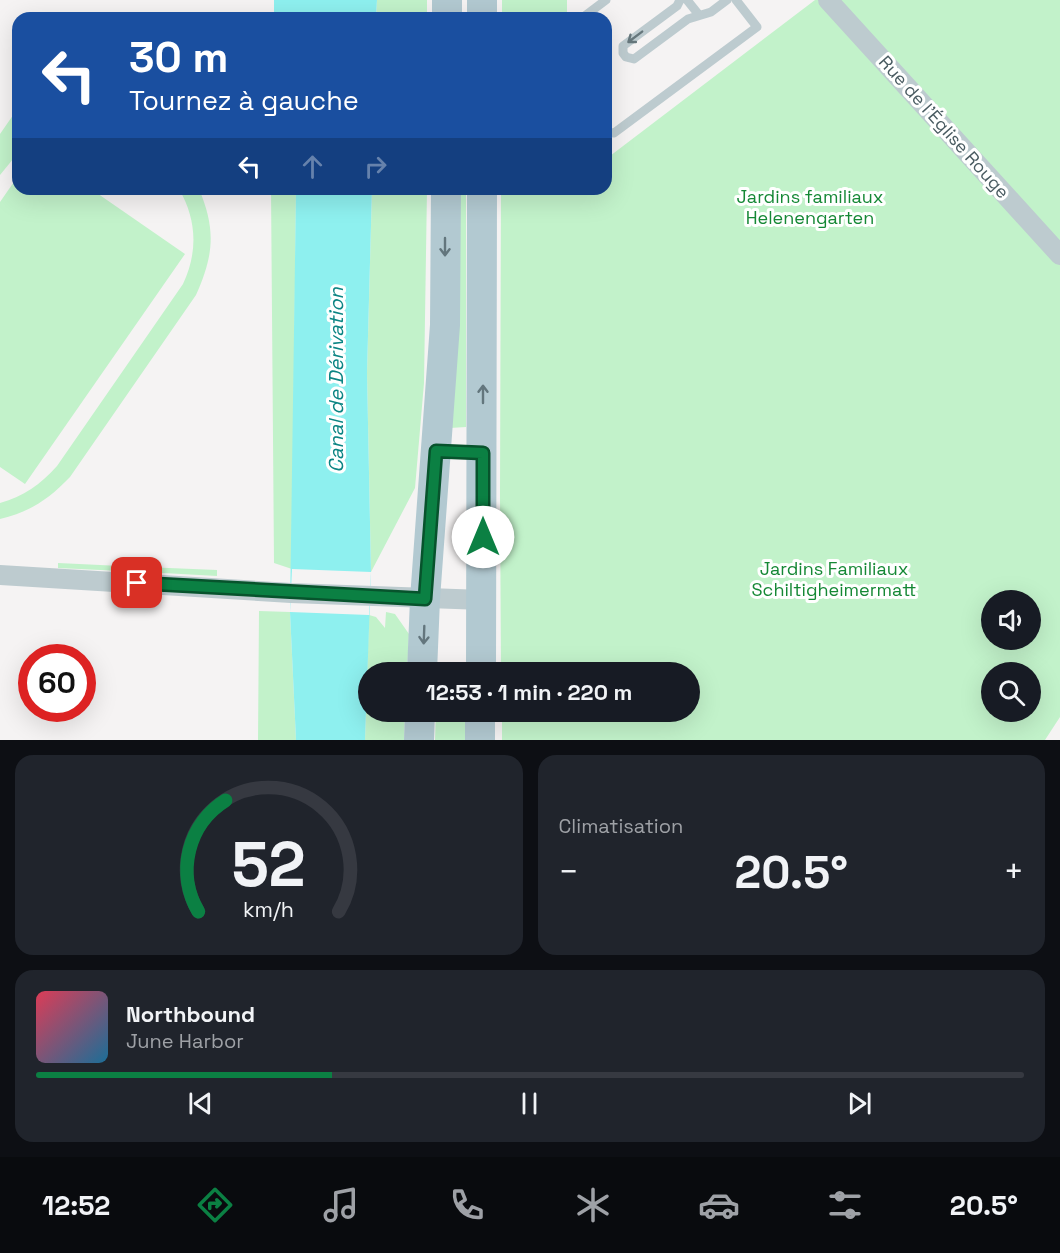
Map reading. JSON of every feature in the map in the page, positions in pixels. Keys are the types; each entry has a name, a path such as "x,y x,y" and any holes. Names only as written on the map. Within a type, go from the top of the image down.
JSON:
{"main road":[{"path":"422,662 445,325 446,195"},
{"path":"481,662 482,195"},
{"path":"419,740 420,722"},
{"path":"480,722 480,740"}],"street":[{"name":"Rue de l'Église Rouge","path":"828,0 1060,255"},
{"path":"0,576 370,597 483,600"}],"lane":[{"path":"590,12 606,0"},
{"path":"680,0 677,6 623,46 623,53 626,57 634,58 688,19 711,12 728,0"},
{"path":"687,0 699,15"},
{"path":"612,133 757,27 736,0"},
{"path":"436,451 483,453"}],"green space":[{"path":"377,0 427,0 427,12 376,12"},
{"path":"502,0 567,0 567,12 502,12"},
{"path":"815,0 1060,0 1060,717 1045,740 502,740 502,722 700,722 700,662 501,662 501,195 612,195 612,154"},
{"path":"12,117 12,160 0,175 0,134"},
{"path":"12,185 12,195 100,195 185,254 25,484 0,467 0,202"},
{"path":"182,195 201,195 210,230 209,254 196,295 70,477 38,504 21,513 0,519 0,503 31,489 57,466 183,284 193,248 192,224"},
{"path":"271,195 296,195 292,569 274,563"},
{"path":"372,195 427,195 424,383 415,488 371,572 367,373"},
{"path":"455,195 466,195 466,427 450,428"},
{"path":"58,563 142,567 142,572 58,568"},
{"path":"145,567 217,570 217,576 145,572"},
{"path":"259,611 290,612 296,740 258,740"},
{"path":"386,612 395,614 409,634 408,662 367,662 369,615 376,617 385,628"},
{"path":"366,722 405,722 404,740 365,740"},
{"path":"436,722 465,722 465,740 435,740"}],"water":[{"path":"274,0 377,0 376,12 274,12"},
{"name":"Canal de Dérivation","path":"296,195 372,195 367,373 371,572 368,662 358,662 358,722 366,722 365,740 296,740 290,612"}],"pier":[{"path":"292,569 371,572 369,615 290,612"}],"route":[{"path":"137,583 425,599 436,451 483,453 483,537"}],"park label":[{"name":"Jardins familiaux Helenengarten","path":"810,207"},
{"name":"Jardins Familiaux Schiltigheimermatt","path":"834,579"}]}
